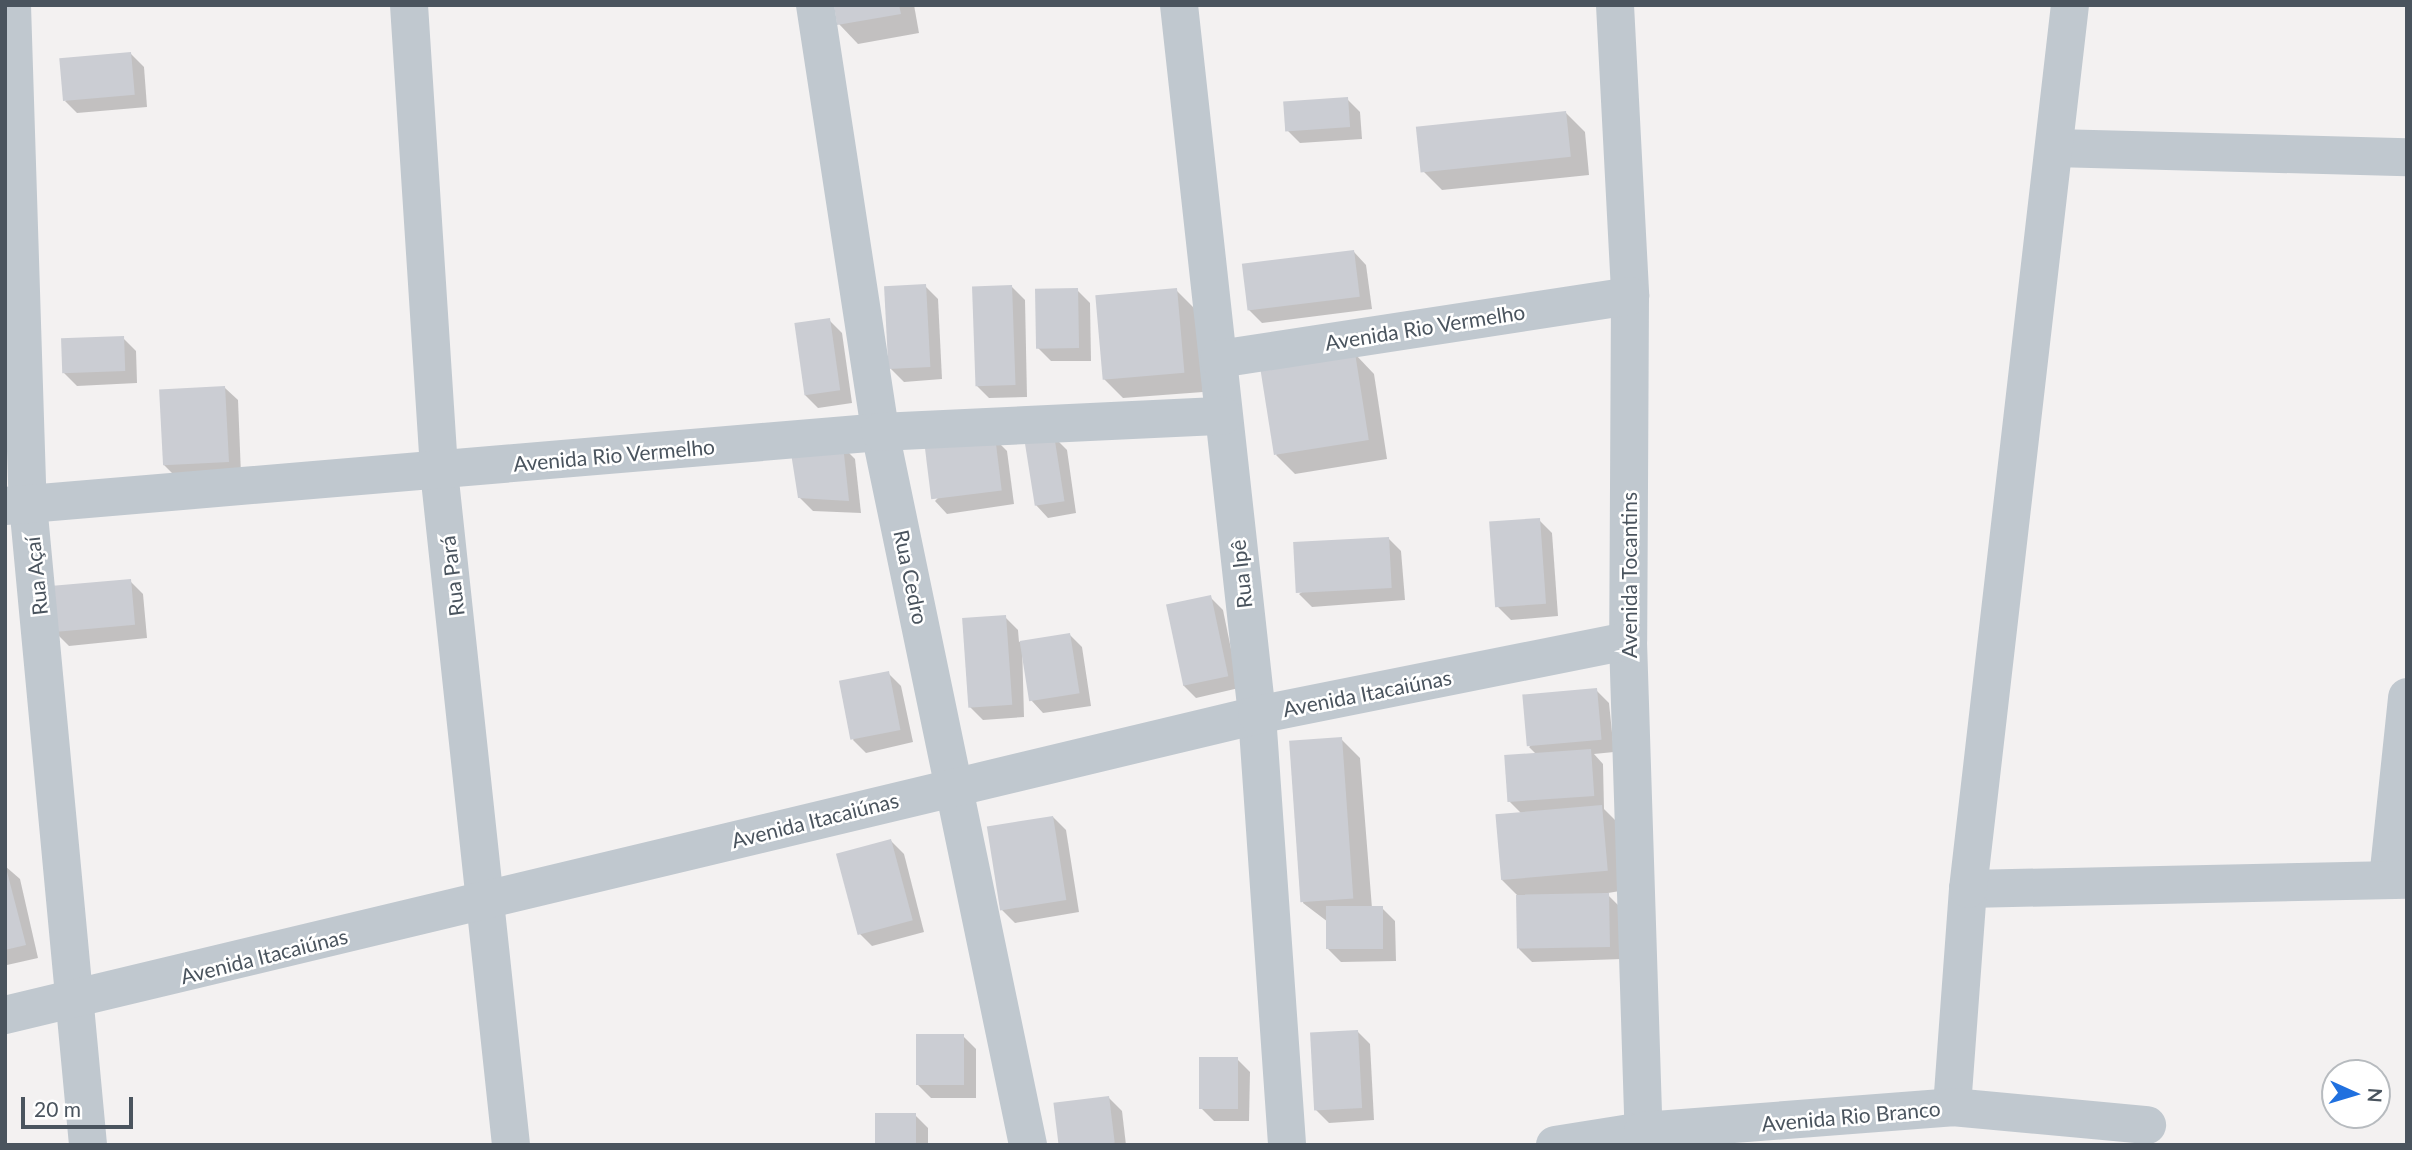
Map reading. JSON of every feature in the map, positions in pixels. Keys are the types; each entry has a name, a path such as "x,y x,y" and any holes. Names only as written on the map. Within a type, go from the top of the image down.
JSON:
{"street":[{"name":"Rua Açaí","path":"12,5 17,505 78,1002 89,1145"},
{"name":"Rua Pará","path":"409,5 439,471 489,900 511,1145"},
{"name":"Rua Cedro","path":"814,5 880,432 956,785 1028,1145"},
{"name":"Rua Ipê","path":"1178,5 1257,715 1287,1145"},
{"name":"Avenida Tocantins","path":"1615,5 1630,296 1628,641 1644,1138"},
{"path":"1952,1107 1968,889 2070,5"},
{"path":"2054,148 2407,158"},
{"name":"Avenida Rio Vermelho","path":"1219,359 1630,296"},
{"name":"Avenida Rio Vermelho","path":"17,505 880,432 1223,416"},
{"name":"Avenida Itacaiúnas","path":"5,1015 78,1002 956,785 1257,715 1628,641"},
{"path":"1968,889 2397,879 2407,697"},
{"name":"Avenida Rio Branco","path":"1555,1145 1952,1107 2147,1125"}],"building":[{"path":"834,5 899,5 901,14 837,25"},
{"path":"131,52 135,95 63,101 59,58"},
{"path":"1348,97 1350,127 1285,131 1283,102"},
{"path":"1566,111 1571,157 1421,173 1416,127"},
{"path":"1354,250 1360,297 1248,310 1242,264"},
{"path":"926,284 930,367 888,369 884,286"},
{"path":"1012,285 1015,385 976,386 972,286"},
{"path":"1078,288 1079,348 1036,349 1035,289"},
{"path":"1177,288 1184,373 1103,380 1095,295"},
{"path":"830,318 840,390 805,395 794,323"},
{"path":"124,336 125,371 62,373 61,338"},
{"path":"1355,353 1369,440 1274,455 1260,368"},
{"path":"225,386 229,462 163,465 159,389"},
{"path":"1054,435 1064,501 1035,506 1024,440"},
{"path":"995,436 1002,491 931,499 925,445"},
{"path":"843,445 849,501 798,498 791,453"},
{"path":"1540,518 1546,604 1495,607 1489,522"},
{"path":"1389,537 1392,588 1296,593 1293,542"},
{"path":"131,579 135,625 54,632 50,586"},
{"path":"1211,595 1228,676 1183,686 1166,605"},
{"path":"1006,615 1012,705 968,708 962,618"},
{"path":"1070,633 1080,693 1029,701 1020,641"},
{"path":"889,671 900,730 850,740 839,681"},
{"path":"1597,688 1602,740 1527,746 1522,695"},
{"path":"1342,737 1353,899 1300,902 1289,741"},
{"path":"1591,749 1594,796 1507,802 1504,755"},
{"path":"1602,805 1608,871 1501,880 1495,814"},
{"path":"1053,816 1066,900 1000,910 987,826"},
{"path":"891,839 913,920 858,935 836,854"},
{"path":"5,864 26,945 5,950"},
{"path":"1609,893 1610,947 1517,949 1516,895"},
{"path":"1326,906 1383,906 1383,949 1326,949"},
{"path":"1358,1030 1362,1108 1314,1110 1310,1033"},
{"path":"916,1034 964,1034 964,1085 916,1085"},
{"path":"1199,1057 1238,1057 1238,1109 1199,1109"},
{"path":"1109,1096 1115,1143 1059,1145 1053,1103"},
{"path":"875,1113 916,1113 916,1145 875,1145"}]}
